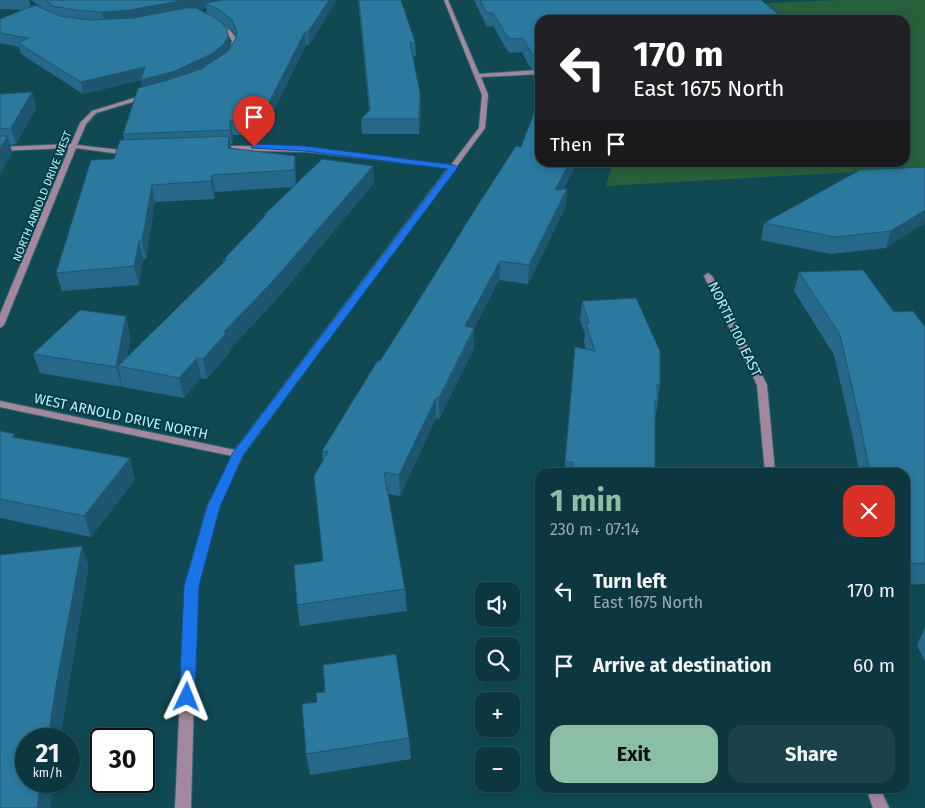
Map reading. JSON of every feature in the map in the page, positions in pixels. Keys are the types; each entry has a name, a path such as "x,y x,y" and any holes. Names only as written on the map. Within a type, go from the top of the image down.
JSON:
{"street":[{"path":"183,808 192,586 213,507 238,454 482,128 485,95 446,0"},
{"path":"213,22 230,33 235,41 234,51 230,56"},
{"path":"476,76 535,72"},
{"name":"NORTH ARNOLD DRIVE WEST","path":"0,325 83,122 94,112 151,95"},
{"path":"0,149 73,146 132,152"},
{"path":"207,149 254,147 305,149 454,167"},
{"name":"NORTH 100 EAST","path":"708,276 762,385 770,468"},
{"name":"WEST ARNOLD DRIVE NORTH","path":"0,404 238,454"},
{"path":"875,793 881,808"}],"green space":[{"path":"842,0 925,0 925,168 606,186 612,167 910,167 910,15 782,15 766,3"}],"building":[{"path":"45,0 185,0 130,10 102,12 53,6"},
{"path":"222,0 329,0 308,32 305,32 266,108 262,108 261,121 230,121 230,130 123,134 138,88 201,69 227,52 235,40 237,32 232,20 220,10 205,3"},
{"path":"359,0 401,0 415,42 410,43 420,93 419,119 361,119 370,110"},
{"path":"480,0 761,0 780,15 535,15 535,54 532,54 523,38 511,39 507,36 493,13 487,13"},
{"path":"35,5 60,16 89,20 133,18 186,8 196,8 219,20 227,29 228,37 223,45 213,53 175,71 141,80 145,67 81,82 18,43 28,38 0,33 0,19"},
{"path":"32,92 11,128 0,129 0,94"},
{"path":"535,113 535,167 567,167 555,190 567,189 529,265 500,261 465,326 474,328 439,398 436,398 399,475 384,472 405,589 297,605 294,565 323,561 314,476 328,452 322,451 378,360 380,361 516,146 521,147"},
{"path":"0,136 7,136 0,149"},
{"path":"229,136 228,148 295,156 294,170 212,175 211,181 152,185 142,241 139,241 134,266 56,273 91,160 114,159 120,140"},
{"path":"322,159 373,166 273,281 224,332 226,333 203,359 197,358 179,378 118,366 227,259 223,260 266,215 264,215"},
{"path":"925,167 925,210 891,231 836,237 764,223 860,170"},
{"path":"863,270 894,312 913,311 925,327 925,563 910,564 910,468 869,468 840,335 799,272"},
{"path":"636,298 660,351 660,384 657,384 658,401 655,401 655,468 572,468 573,462 565,462 575,347 595,351 586,323 589,323 582,301"},
{"path":"80,310 126,316 116,367 33,354"},
{"path":"0,431 15,434 12,437 130,458 84,516 0,499"},
{"path":"82,546 50,728 15,728 15,793 39,793 37,808 0,808 0,555"},
{"path":"396,654 409,738 306,754 302,704 317,702 316,693 325,692 323,665"}],"route":[{"path":"187,697 192,586 213,507 238,454 454,167 305,149 254,147"}]}
